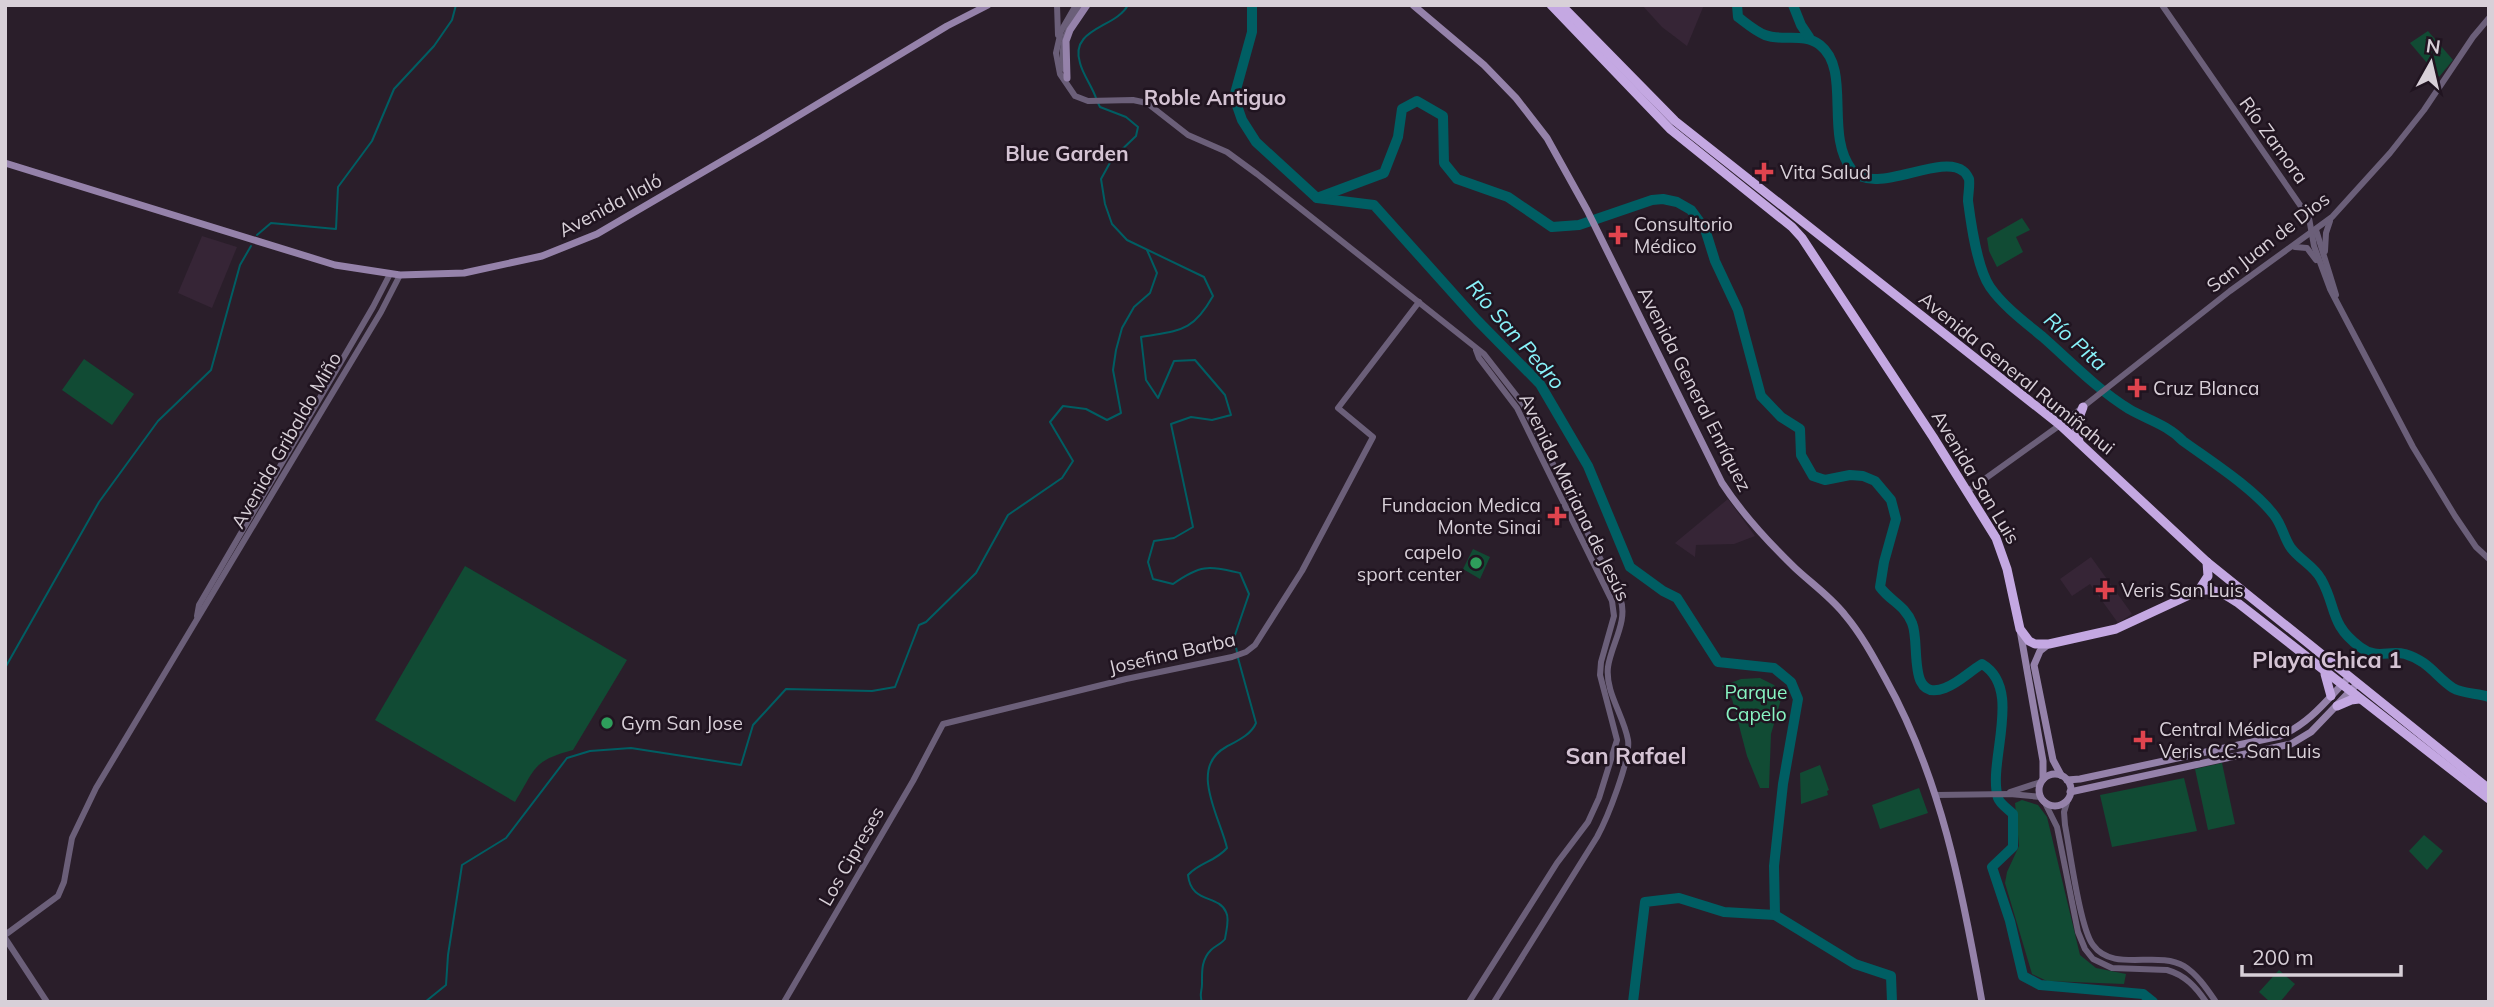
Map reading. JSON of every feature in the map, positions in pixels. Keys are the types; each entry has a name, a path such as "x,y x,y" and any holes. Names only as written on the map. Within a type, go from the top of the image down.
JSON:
{"highway":[{"name":"Avenida San Luis","path":"1551,5 1670,129 1793,227 1802,238 1968,491 2002,551 2020,629"},
{"name":"Avenida General Rumiñahui","path":"1561,5 1616,63 1692,135 2060,425 2207,562 2489,789"},
{"path":"2080,444 2076,425 2086,404"},
{"path":"2198,591 2207,580 2207,562"},
{"path":"2020,629 2029,641 2049,644 2125,625 2198,591 2210,589 2227,596 2489,799"},
{"path":"2322,670 2329,682 2331,696"},
{"path":"2337,706 2359,699"}],"main road":[{"path":"1067,78 1066,41 1084,5"},
{"name":"Avenida General Enríquez","path":"1413,5 1484,65 1516,98 1547,138 1587,210 1722,483 1749,520 1844,613 1899,704 1936,795 1964,901 1982,1002"},
{"name":"Avenida Ilaló","path":"5,163 304,257 400,275 464,273 542,256 597,233 984,6"},
{"name":"Avenida San Luis","path":"2020,629 2043,761 2042,780"},
{"path":"2049,644 2040,651 2035,665 2053,760 2064,777 2069,795"},
{"path":"2349,677 2304,723 2280,736 2124,769 2064,777 2048,775 2042,780 2039,792 2043,799 2057,805 2069,795 2126,779 2283,747 2311,733 2357,684"},
{"path":"2280,736 2283,747"},
{"path":"2124,769 2126,779"}],"street":[{"path":"1057,5 1056,60 1060,74 1071,92 1080,99"},
{"path":"1058,38 1076,5"},
{"path":"1080,99 1067,78 1062,52 1066,25 1084,5"},
{"name":"Río Zamora","path":"2162,5 2309,218 2339,304"},
{"name":"San Juan de Dios","path":"1968,491 2060,425 2230,291 2332,217 2390,153 2424,110 2473,37 2489,18"},
{"name":"Avenida Mariana de Jesús","path":"1080,99 1141,101 1153,106 1188,135 1227,152 1484,354 1523,404 1623,608 1608,674 1628,738 1625,762 1597,837 1494,1002"},
{"path":"2293,193 2314,218 2323,220 2332,217"},
{"path":"2326,264 2325,237 2332,217"},
{"path":"2305,238 2309,229 2309,218"},
{"name":"Río Zamora","path":"2314,232 2323,272 2413,446 2462,527 2489,559"},
{"path":"2293,247 2307,248 2323,272"},
{"name":"Avenida Gribaldo Miño","path":"196,618 199,605 390,274"},
{"name":"Avenida Gribaldo Miño","path":"5,937 58,896 64,883 72,838 81,817 196,618 206,608 381,312 400,275"},
{"name":"Josefina Barba","path":"943,724 1232,657 1255,645 1302,571 1373,437 1338,408 1419,302"},
{"path":"373,307 381,312"},
{"name":"Avenida Mariana de Jesús","path":"1469,1002 1557,863 1584,829 1599,798 1617,744 1617,734 1600,673 1614,609 1517,408 1479,358 1475,347"},
{"path":"1614,609 1623,608"},
{"name":"Los Cipreses","path":"784,1002 913,782 943,724"},
{"path":"2002,794 2042,780"},
{"path":"1936,795 2002,794 2043,799 2057,827 2088,936 2098,952 2113,959 2164,959 2182,965 2216,1002"},
{"path":"2069,795 2064,817 2078,932 2085,949 2093,959 2112,968 2175,972 2190,982 2206,1002"},
{"path":"5,937 47,1002"}],"shaded area":[{"path":"1642,5 1704,5 1687,46 1662,27"},
{"path":"202,236 237,247 212,308 178,293"},
{"path":"1728,499 1755,536 1734,544 1696,545 1695,557 1675,543"},
{"name":"Veris San Luis","path":"2091,557 2132,614 2118,623 2090,584 2072,596 2060,579"}],"green space":[{"path":"2428,31 2453,60 2439,77 2410,43"},
{"path":"2022,218 2030,230 2016,237 2023,252 1997,267 1989,251 1987,238"},
{"path":"84,359 134,394 112,425 62,390"},
{"name":"capelo sport center","path":"1473,549 1490,557 1480,579 1463,569"},
{"path":"465,566 627,660 573,750 542,762 515,802 375,720"},
{"name":"Parque Capelo","path":"1760,678 1774,685 1782,696 1771,734 1769,788 1760,788 1747,756 1732,699 1722,686 1741,679"},
{"path":"2222,763 2235,824 2208,830 2195,769"},
{"path":"1820,765 1829,790 1828,795 1801,804 1800,773"},
{"path":"2184,778 2197,831 2112,847 2100,795"},
{"path":"1919,788 1928,813 1880,829 1872,805"},
{"path":"2022,800 2038,805 2047,817 2080,955 2096,968 2126,974 2124,984 2047,981 2032,974 2005,883 2019,846 2015,803"},
{"path":"2424,835 2443,851 2427,870 2409,851"},
{"path":"2279,970 2295,984 2280,1002 2270,1002 2259,992"}],"waterway":[{"path":"257,235 271,223 336,229 338,187 372,141 394,89 434,46 452,20 456,5"},
{"path":"1096,98 1080,63 1078,51 1081,42 1087,35 1122,13 1128,5"},
{"name":"Río San Pedro","path":"1252,5 1252,32 1234,97 1242,120 1256,142 1317,198 1374,205 1477,320 1540,384 1588,466 1630,567 1677,598 1718,662 1774,668 1791,682 1798,699 1783,784 1774,866 1775,915 1724,912 1679,898 1645,902 1633,1002"},
{"name":"Río Pita","path":"1737,5 1738,17 1765,35 1807,39 1820,45 1829,56 1835,70 1840,139 1844,156 1852,170 1862,177 1875,179 1939,167 1953,167 1965,172 1969,179 1968,201 1978,258 1990,287 2016,314 2106,393 2129,409 2171,431 2244,485 2265,505 2277,519 2291,548 2321,579 2338,623 2350,639 2372,653 2399,653 2413,657 2453,688 2489,697"},
{"path":"1793,5 1809,37"},
{"path":"1317,198 1384,173 1398,137 1402,109 1417,101 1443,116 1444,163 1457,179 1508,197 1552,227 1579,225 1652,200 1677,202 1691,210 1705,229 1715,261 1738,310 1761,396 1781,417 1800,429 1801,455 1813,476 1825,480 1850,475 1863,476 1875,481 1891,500 1896,519 1880,587 1912,623 1917,669 1925,687 1933,690 1945,688 1982,664 1994,675 2001,690 2003,708 1996,783 1999,800 2013,814 2013,847 1992,867 2010,921 2023,976 2040,985 2143,994 2153,1002"},
{"path":"1098,103 1100,107 1126,117 1138,127 1136,136 1112,159 1101,179 1112,224 1127,240 1204,277 1213,296 1198,317 1184,328 1141,337 1146,380 1158,398 1174,361 1195,360 1225,395 1231,415 1212,420 1191,417 1171,424 1193,527 1174,538 1154,541 1148,562 1153,579 1173,584 1205,568 1240,573 1249,594 1234,638 1237,652"},
{"path":"5,668 99,502 158,421 211,370 240,265 251,246"},
{"path":"425,1002 446,985 462,865 506,838 567,758 590,751 631,748 741,765 753,725 786,689 872,691 895,687 919,625 926,622 976,573 1008,515 1062,478 1073,461 1050,422 1063,406 1086,409 1107,420 1121,413 1113,370 1116,350 1122,328 1134,307 1150,293 1157,273 1147,250"},
{"path":"1202,1002 1204,962 1211,950 1225,939 1228,918 1222,906 1194,890 1188,875 1227,848 1210,794 1209,767 1215,756 1247,734 1256,723 1238,658"},
{"path":"1775,915 1855,964 1891,976 1892,1002"}],"place":[{"name":"Vita Salud","path":"1764,172"},
{"name":"Consultorio Médico","path":"1618,235"},
{"name":"Cruz Blanca","path":"2137,388"},
{"name":"Fundacion Medica Monte Sinai","path":"1557,516"},
{"name":"capelo sport center","path":"1476,563"},
{"name":"Veris San Luis","path":"2105,590"},
{"name":"Gym San Jose","path":"607,723"},
{"name":"Central Médica Veris C.C. San Luis","path":"2143,740"}],"district":[{"name":"Roble Antiguo","path":"1215,97"},
{"name":"Blue Garden","path":"1067,153"},
{"name":"Playa Chica 1","path":"2327,659"},
{"name":"San Rafael","path":"1626,755"}]}
